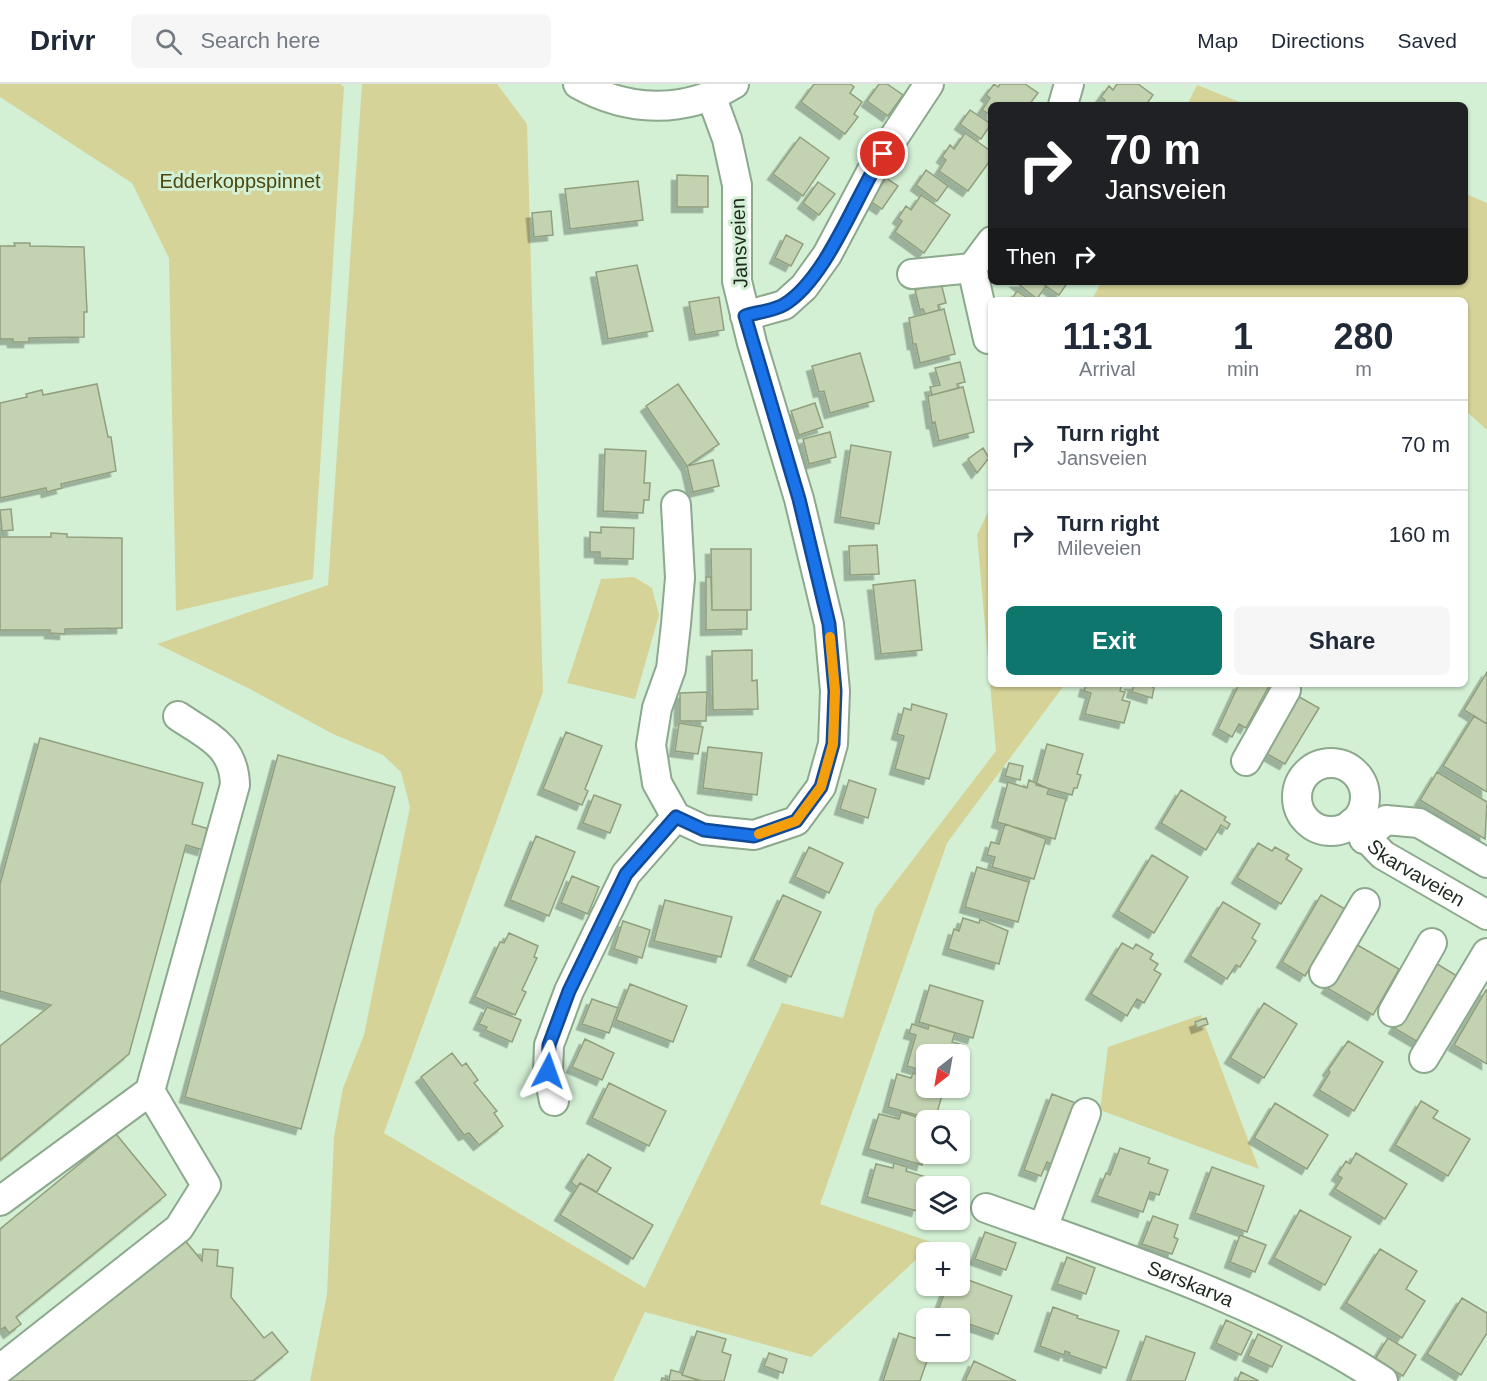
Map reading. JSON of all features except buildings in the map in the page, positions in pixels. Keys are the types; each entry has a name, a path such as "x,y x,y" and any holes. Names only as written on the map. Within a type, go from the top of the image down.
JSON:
{"street":[{"path":"578,84 598,95 643,104 680,106 723,91"},
{"path":"745,316 784,305 804,287 827,255 871,172 929,84"},
{"path":"1064,102 1069,84"},
{"name":"Jansveien","path":"676,817 704,830 754,836 796,821 821,787 833,744 835,691 829,624 799,499 745,316 737,281 737,185 727,139 723,91"},
{"path":"912,274 972,268 988,246"},
{"path":"972,268 988,339"},
{"path":"554,1101 548,1071 549,1045 569,991 626,874 676,817 657,783 651,745 657,708 671,669 676,624 680,578 676,505"},
{"path":"1246,761 1286,690"},
{"path":"0,1201 150,1091 235,784 235,767 226,749 178,716"},
{"name":"Skarvaveien","path":"1487,863 1419,823 1386,820 1358,831 1383,855 1487,915"},
{"path":"1324,973 1365,903"},
{"path":"1393,1012 1432,944"},
{"path":"1424,1058 1487,953"},
{"path":"0,1369 179,1228 206,1185 150,1091"},
{"path":"1043,1228 1086,1113"},
{"name":"Sørskarva","path":"986,1208 1190,1281 1262,1314 1383,1381"}],"green space":[{"name":"Edderkoppspinnet","path":"0,84 340,84 344,87 313,579 176,611 169,258 132,183 0,97"},
{"path":"362,84 497,84 527,124 543,692 384,1133 645,1288 782,1003 843,1018 875,909 996,751 990,687 1063,687 947,843 820,1204 931,1242 916,1242 916,1260 811,1357 645,1312 613,1381 310,1381 327,1294 334,1137 343,1088 364,1035 410,807 401,772 383,755 333,734 250,689 157,644 328,585"},
{"path":"1197,85 1240,102 1188,102"},
{"path":"1468,195 1487,203 1487,430 1468,413 1468,297 1094,297 1100,285 1468,285"},
{"path":"988,512 988,660 977,535"},
{"path":"634,577 652,588 659,615 635,699 567,683 601,579"},
{"path":"1201,1015 1259,1169 1100,1110 1108,1047"}],"slow traffic":[{"path":"759,834 796,821 821,787 833,744 835,691 830,637"}],"route":[{"path":"548,1071 549,1045 569,991 626,874 676,817 704,830 754,836 796,821 821,787 833,744 835,691 829,624 799,499 778,437 745,316 784,305 804,287 827,255 883,154"}]}
